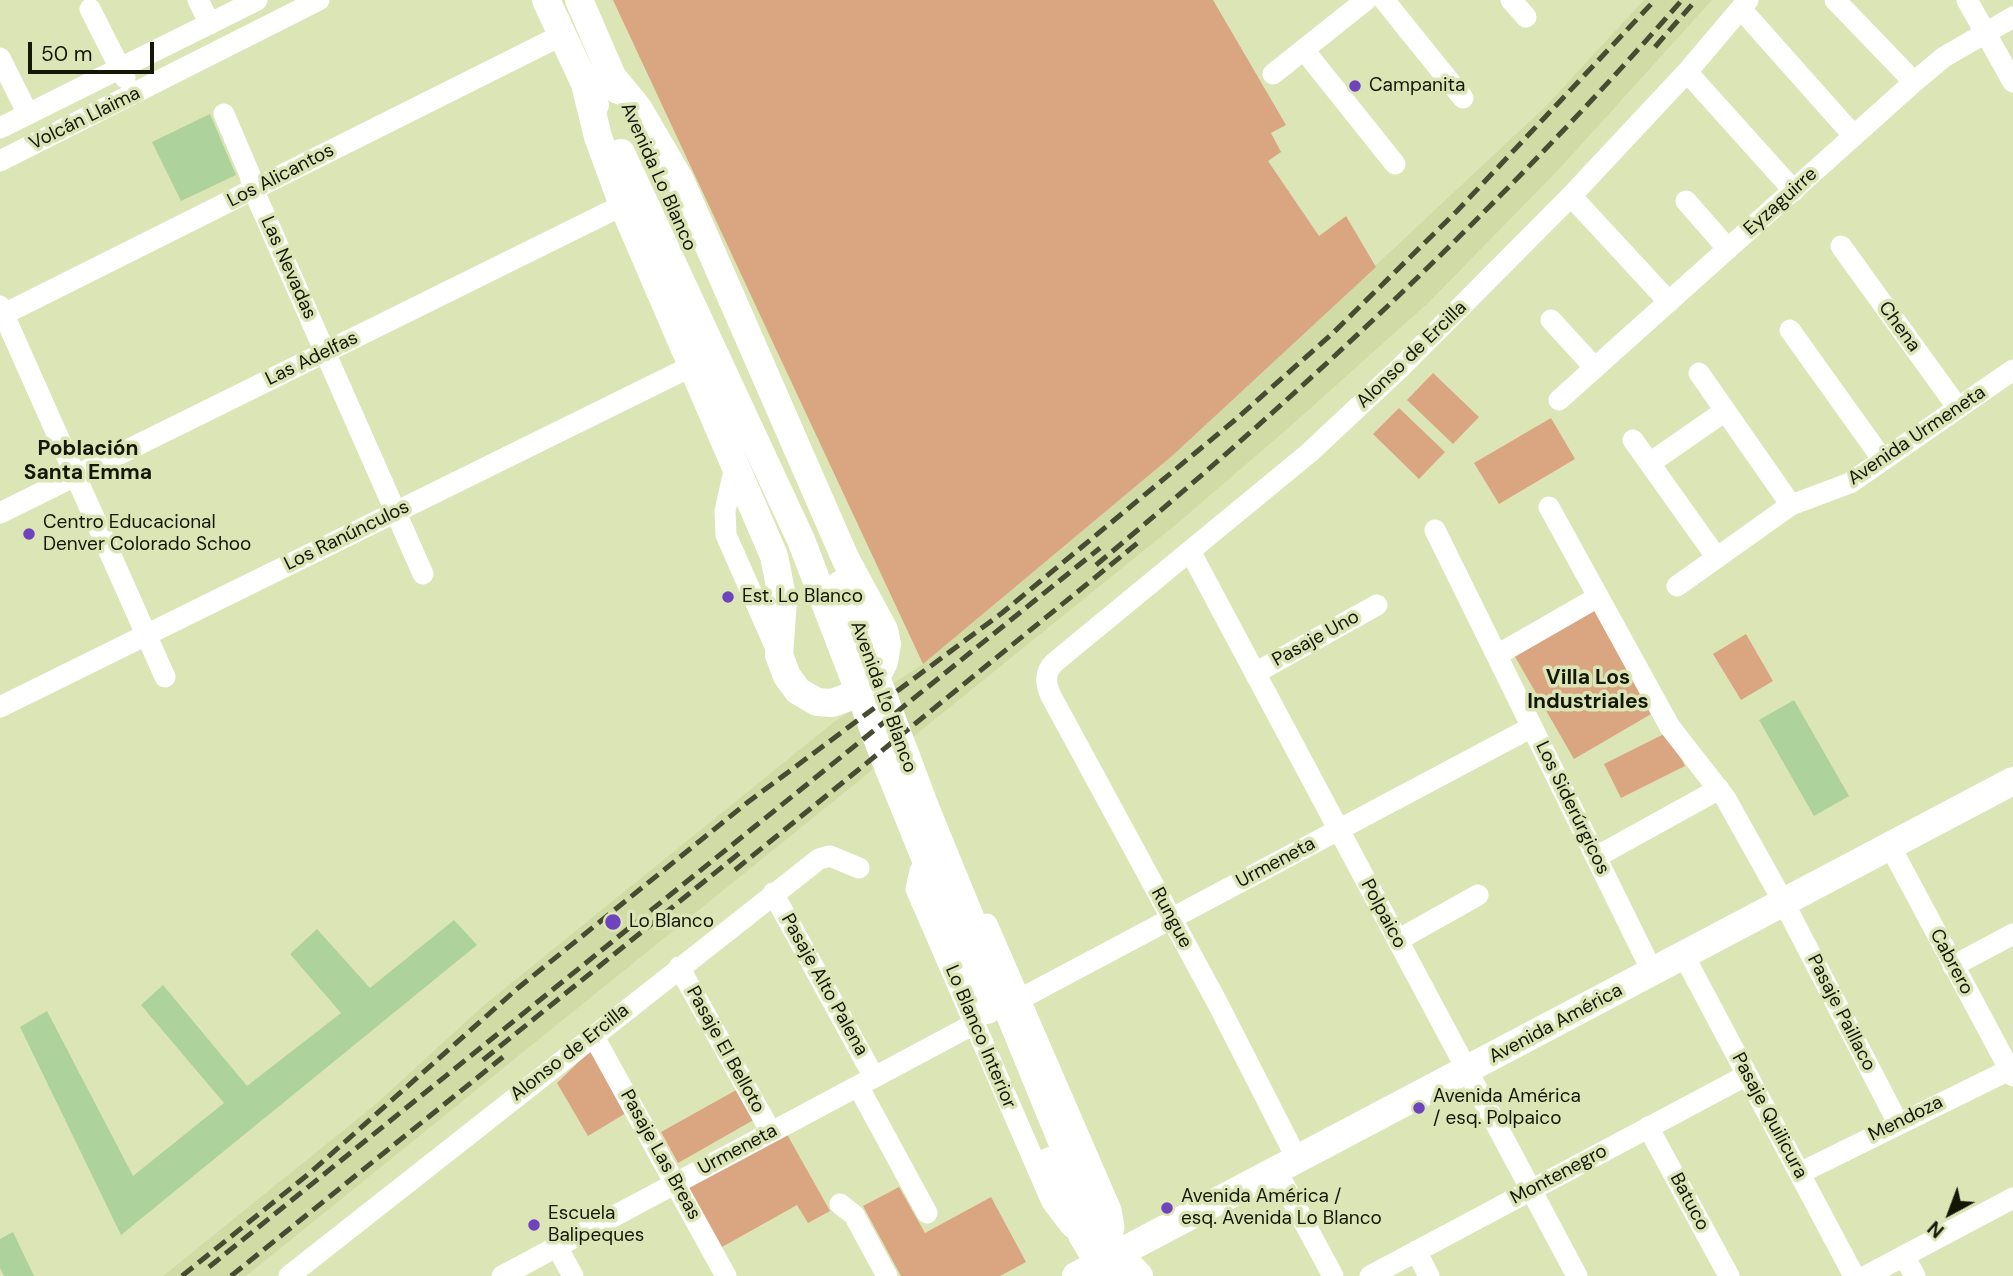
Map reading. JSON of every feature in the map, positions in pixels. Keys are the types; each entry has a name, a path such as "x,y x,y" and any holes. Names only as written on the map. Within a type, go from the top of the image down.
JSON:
{"main road":[{"name":"Avenida Lo Blanco","path":"546,0 586,88 627,165 801,540 910,823 1102,1262"},
{"name":"Avenida Lo Blanco","path":"579,0 611,75 714,353"},
{"path":"586,88 598,137 623,205 714,353 736,462 774,556 784,618 779,655 787,676 798,691 811,700 832,703 857,694 874,681 884,662 887,644 884,629 846,560 680,180 643,115 611,75"},
{"name":"Avenida América","path":"1102,1262 2013,781"},
{"name":"Avenida Lo Blanco","path":"1065,1174 1083,1237 1102,1262 1139,1276"}],"street":[{"path":"198,0 209,24"},
{"name":"Volcán Llaima","path":"0,128 257,0"},
{"path":"1273,74 1366,0"},
{"path":"1384,0 1463,98"},
{"path":"1511,0 1526,18"},
{"path":"1835,0 1914,82"},
{"path":"1967,0 2013,82"},
{"name":"Volcán Llaima","path":"0,161 134,96 313,1"},
{"path":"1744,5 1853,135"},
{"name":"Alonso de Ercilla","path":"1046,678 1055,662 1300,460 1368,399 1571,196 1687,72 1744,5"},
{"path":"90,9 134,96"},
{"name":"Eyzaguirre","path":"1559,400 1914,82 1944,57 2013,17"},
{"name":"Los Alicantos","path":"1,312 253,190 562,35"},
{"path":"1304,50 1395,164"},
{"path":"0,58 28,114"},
{"path":"1687,72 1794,191"},
{"name":"Las Nevadas","path":"224,114 250,175 253,190 423,574"},
{"path":"1571,196 1669,302"},
{"path":"1686,201 1728,249"},
{"name":"Las Adelfas","path":"0,513 623,205"},
{"name":"Chena","path":"1841,246 1958,408"},
{"path":"1,312 165,677"},
{"path":"1551,320 1595,368"},
{"path":"1790,330 1883,460"},
{"name":"Los Ranúnculos","path":"0,707 714,353"},
{"name":"Avenida Urmeneta","path":"1677,586 1791,505 1850,483 2013,370"},
{"path":"1699,373 1791,505"},
{"path":"1650,463 1725,411"},
{"path":"1633,440 1717,558"},
{"path":"736,462 725,511 726,535 779,655"},
{"name":"Pasaje Paillaco","path":"1549,507 1670,727 1719,789 1784,903 1898,1123"},
{"name":"Los Siderúrgicos","path":"1435,530 1653,973"},
{"name":"Polpaico","path":"1190,551 1577,1276"},
{"path":"1497,655 1598,597"},
{"name":"Pasaje Uno","path":"1255,673 1377,605"},
{"name":"Rungue","path":"1046,678 1051,696 1171,919 1286,1165 1334,1276"},
{"name":"Urmeneta","path":"1020,999 1532,727"},
{"path":"1596,857 1719,789"},
{"path":"934,803 1111,1210 1114,1227 1102,1262"},
{"name":"Cabrero","path":"1890,846 2012,1071"},
{"name":"Lo Blanco Interior","path":"959,858 942,854 925,862 916,889 1052,1202 1083,1237"},
{"name":"Alonso de Ercilla","path":"295,1274 593,1035 824,855 859,869"},
{"name":"Pasaje Alto Palena","path":"773,893 866,1081 927,1213"},
{"path":"1398,940 1478,895"},
{"path":"1954,966 2013,934"},
{"name":"Pasaje Quilicura","path":"1684,956 1854,1276"},
{"name":"Pasaje El Belloto","path":"679,967 772,1132"},
{"name":"Urmeneta","path":"502,1276 974,1024"},
{"name":"Pasaje Las Breas","path":"593,1035 726,1276"},
{"name":"Mendoza","path":"1800,1173 1898,1123 2012,1071"},
{"name":"Montenegro","path":"1370,1276 1747,1074"},
{"name":"Batuco","path":"1648,1127 1729,1276"},
{"path":"1866,1276 2013,1198"},
{"path":"840,1204 854,1215 887,1276"},
{"path":"557,1247 573,1276"},
{"path":"1416,1251 1429,1276"},
{"path":"1904,1256 1915,1276"}],"shaded area":[{"path":"613,0 1213,0 1286,125 1271,133 1281,152 1268,161 1319,236 1346,216 1376,267 1172,456 923,664"},
{"path":"1644,0 1712,0 1560,168 1429,302 1294,423 1179,522 246,1276 163,1276 376,1104 483,1006 834,722 923,664 1172,456 1546,106"},
{"path":"1433,373 1479,417 1453,444 1407,400"},
{"path":"1399,408 1445,452 1419,479 1373,434"},
{"path":"1551,418 1575,459 1499,504 1474,463"},
{"path":"1598,606 1658,710 1574,759 1514,655"},
{"path":"1746,634 1773,681 1741,700 1713,654"},
{"path":"1668,732 1685,766 1621,798 1604,764"},
{"path":"594,1047 631,1110 588,1136 557,1083"},
{"path":"747,1084 764,1114 678,1163 661,1132"},
{"path":"784,1129 830,1211 808,1223 797,1205 722,1247 686,1184"},
{"path":"899,1187 925,1233 991,1197 1026,1262 1000,1276 901,1276 863,1206"}],"building":[{"path":"210,114 236,175 181,201 152,142"},
{"path":"1794,700 1849,796 1814,816 1759,720"},
{"path":"454,920 477,945 121,1235 20,1027 47,1011 133,1176 224,1103 141,1005 163,985 247,1086 341,1013 290,954 317,929 370,988"},
{"path":"13,1232 34,1276 4,1276 0,1268 0,1239"}],"railway":[{"path":"182,1276 311,1172 518,988 748,802 1002,613 1235,420 1333,333 1457,211 1655,0"},
{"path":"1096,565 1251,432 1400,294 1544,150 1682,0"},
{"path":"1655,47 1696,0"},
{"path":"735,870 1140,541"},
{"path":"209,1267 1100,548"},
{"path":"483,1060 742,851"},
{"path":"231,1276 503,1057"}],"place":[{"name":"Campanita","path":"1355,86"},
{"name":"Centro Educacional Denver Colorado Schoo","path":"29,534"},
{"name":"Est. Lo Blanco","path":"728,597"},
{"name":"Lo Blanco","path":"613,922"},
{"name":"Avenida América / esq. Polpaico","path":"1419,1108"},
{"name":"Avenida América / esq. Avenida Lo Blanco","path":"1167,1208"},
{"name":"Escuela Balipeques","path":"534,1225"}],"district":[{"name":"Población Santa Emma","path":"88,461"},
{"name":"Villa Los Industriales","path":"1588,690"}]}
